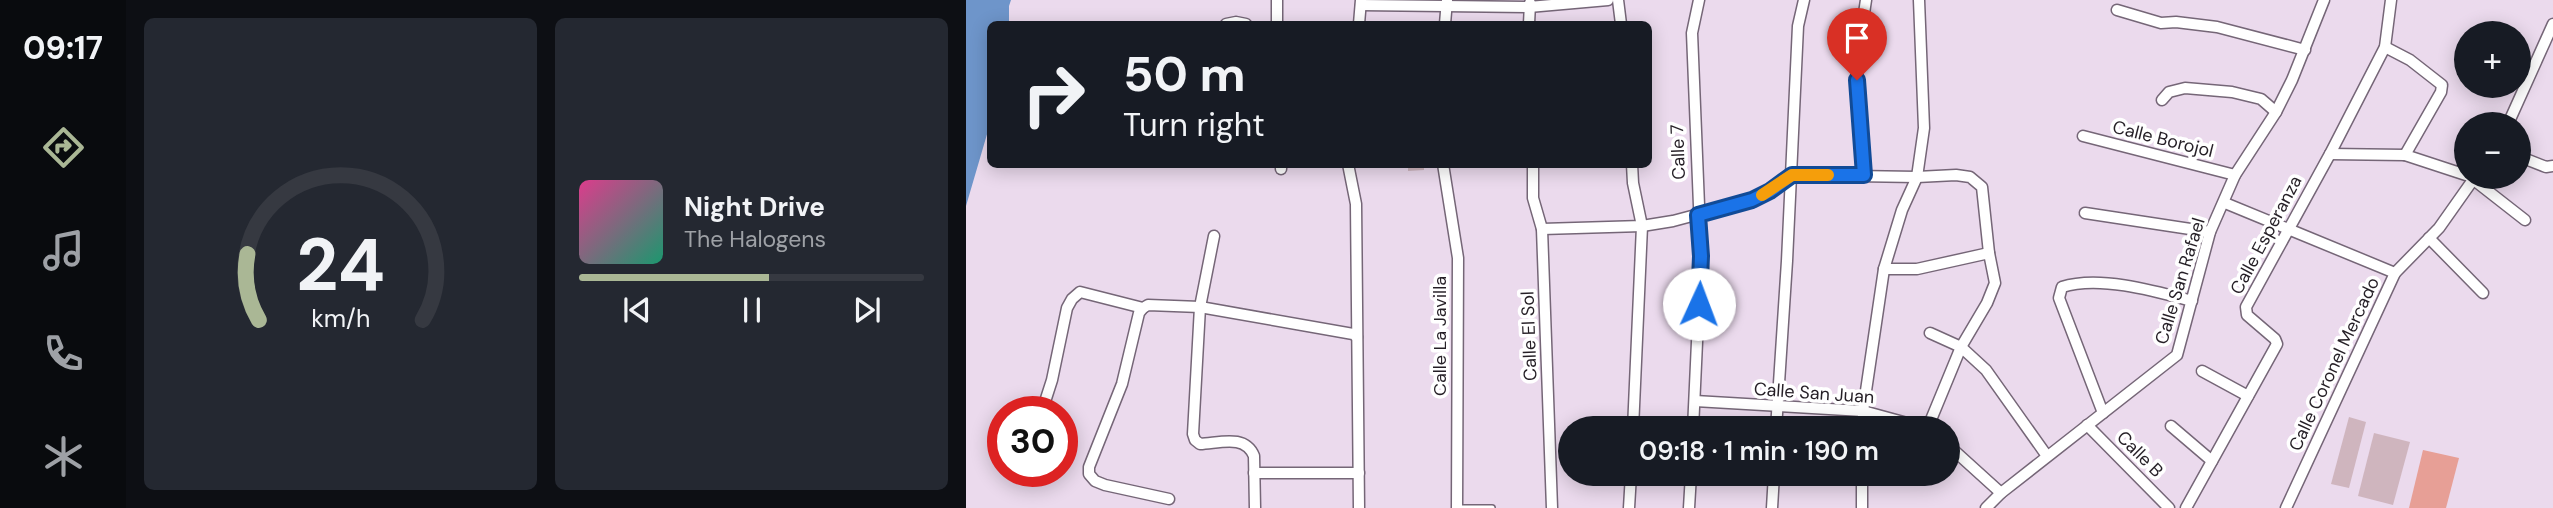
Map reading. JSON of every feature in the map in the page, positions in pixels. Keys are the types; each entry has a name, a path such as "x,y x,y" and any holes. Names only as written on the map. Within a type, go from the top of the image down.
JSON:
{"street":[{"path":"1277,21 1278,0"},
{"path":"1359,21 1361,3 1530,4 1608,0"},
{"path":"1618,0 1621,21"},
{"name":"Calle 7","path":"1694,416 1701,256 1692,33 1699,0"},
{"path":"1777,416 1798,26 1804,0"},
{"path":"1864,175 1857,53 1866,0"},
{"path":"1863,416 1884,269 1902,210 1917,177 1924,128 1919,0"},
{"name":"Calle San Rafael","path":"1986,508 2047,456 2177,355 2210,232 2235,175 2276,111 2292,80 2324,0"},
{"name":"Calle Esperanza","path":"2186,508 2277,341 2247,315 2246,307 2385,47 2391,0"},
{"path":"2117,10 2161,23 2217,27 2305,50"},
{"path":"2513,112 2553,24"},
{"path":"2385,47 2410,60 2442,85 2441,92 2405,155"},
{"path":"2162,100 2169,92 2185,88 2231,92 2261,99 2276,111"},
{"name":"Calle Borojol","path":"2083,136 2235,175"},
{"path":"2330,154 2405,155 2454,171"},
{"path":"2531,161 2546,167 2553,166"},
{"path":"1349,168 1356,204 1359,508"},
{"name":"Calle La Javilla","path":"1444,168 1458,258 1457,508"},
{"name":"Calle El Sol","path":"1533,168 1533,198 1542,229 1552,508"},
{"path":"1632,168 1642,226 1634,416"},
{"path":"1542,229 1642,226 1698,215 1752,200 1792,175 1917,177 1956,174 1970,177 1982,187 1995,283 1987,303 1961,347 1933,416"},
{"name":"Calle Coronel Mercado","path":"2286,508 2395,273 2429,238 2463,189"},
{"path":"2486,189 2525,220"},
{"path":"2225,202 2395,273"},
{"path":"2085,213 2210,232"},
{"path":"1214,236 1200,307 1193,434 1200,444 1238,441 1251,449 1254,456 1255,508"},
{"path":"2429,238 2483,293"},
{"path":"1884,269 1917,269 1989,253"},
{"path":"2103,413 2059,298 2062,287 2074,283 2137,287 2192,301"},
{"path":"1047,396 1067,308 1072,299 1080,292 1143,308"},
{"path":"1169,499 1105,485 1088,474 1122,384 1139,313 1143,308 1148,305 1200,307 1353,334 1357,337"},
{"path":"1930,333 1961,347 1986,370 2047,456"},
{"path":"2202,371 2248,396"},
{"name":"Calle San Juan","path":"1695,401 1863,411 1882,416"},
{"name":"Calle B","path":"2087,425 2168,508"},
{"path":"2171,426 2212,461"},
{"path":"1960,456 2001,493"},
{"path":"1254,473 1359,472"},
{"path":"1629,508 1630,486"},
{"path":"1689,508 1690,486"},
{"path":"1772,508 1773,486"},
{"path":"1861,508 1862,486"}],"lane":[{"path":"1457,508 1492,508"}],"shaded area":[{"path":"2423,450 2459,458 2446,508 2409,508"}],"water":[{"path":"966,0 1011,0 1009,21 987,21 987,134 966,206"}],"building":[{"path":"1408,168 1424,168 1424,170 1408,171"},
{"path":"2349,417 2366,422 2349,488 2331,484"},
{"path":"2374,433 2410,442 2393,505 2358,496"}],"slow traffic":[{"path":"1762,195 1792,175 1828,175"}],"route":[{"path":"1699,304 1701,256 1698,215 1752,200 1792,175 1864,175 1857,80"}]}
